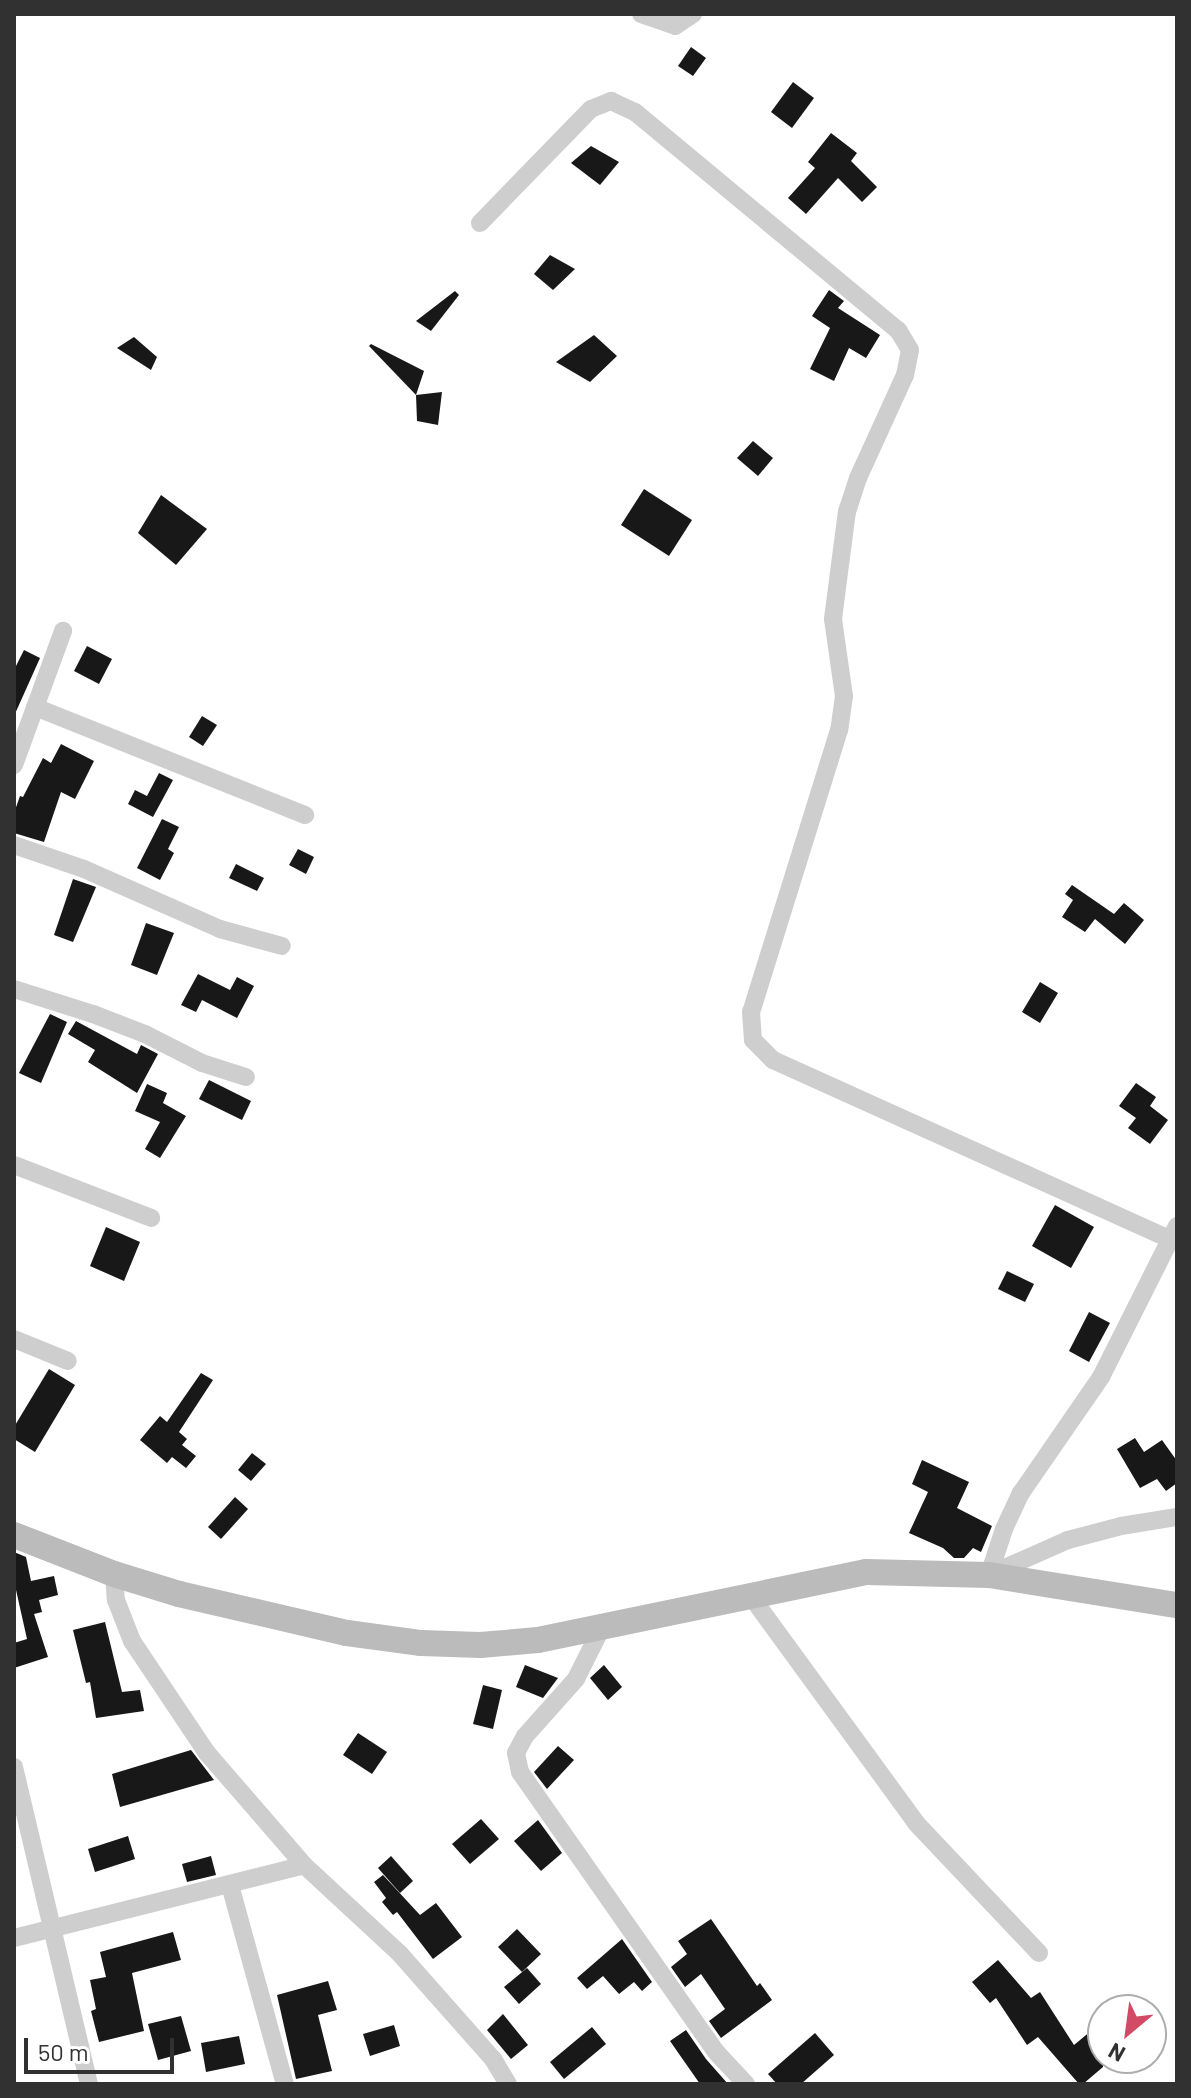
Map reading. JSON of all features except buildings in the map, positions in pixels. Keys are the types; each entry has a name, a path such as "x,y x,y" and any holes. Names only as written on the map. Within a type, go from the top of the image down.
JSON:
{"street":[{"path":"641,14 675,26 693,14"},
{"path":"480,223 591,109 611,101 635,112 898,330 910,350 905,375 858,478 847,511 833,619 844,696 839,730 751,1012 753,1040 773,1060 1174,1233 1101,1377 1021,1493 1004,1529 989,1575"},
{"path":"14,765 63,631"},
{"path":"35,707 305,815"},
{"path":"14,845 84,869 220,929 282,946"},
{"path":"14,989 93,1014 145,1034 202,1063 246,1077"},
{"path":"14,1165 151,1218"},
{"path":"14,1339 68,1361"},
{"path":"989,1575 1068,1540 1121,1526 1177,1517"},
{"path":"14,1535 114,1574 258,1614 347,1633 421,1643 480,1645 601,1629 866,1572 989,1575 1177,1605"},
{"path":"114,1574 116,1600 132,1641 207,1753 304,1865 400,1954 493,2059 508,2084"},
{"path":"750,1595 916,1823 1039,1953"},
{"path":"601,1629 576,1679 525,1736 516,1753 520,1772 716,2052 746,2084"},
{"path":"14,1767 89,2084"},
{"path":"14,1938 304,1865"},
{"path":"230,1885 285,2084"}]}
